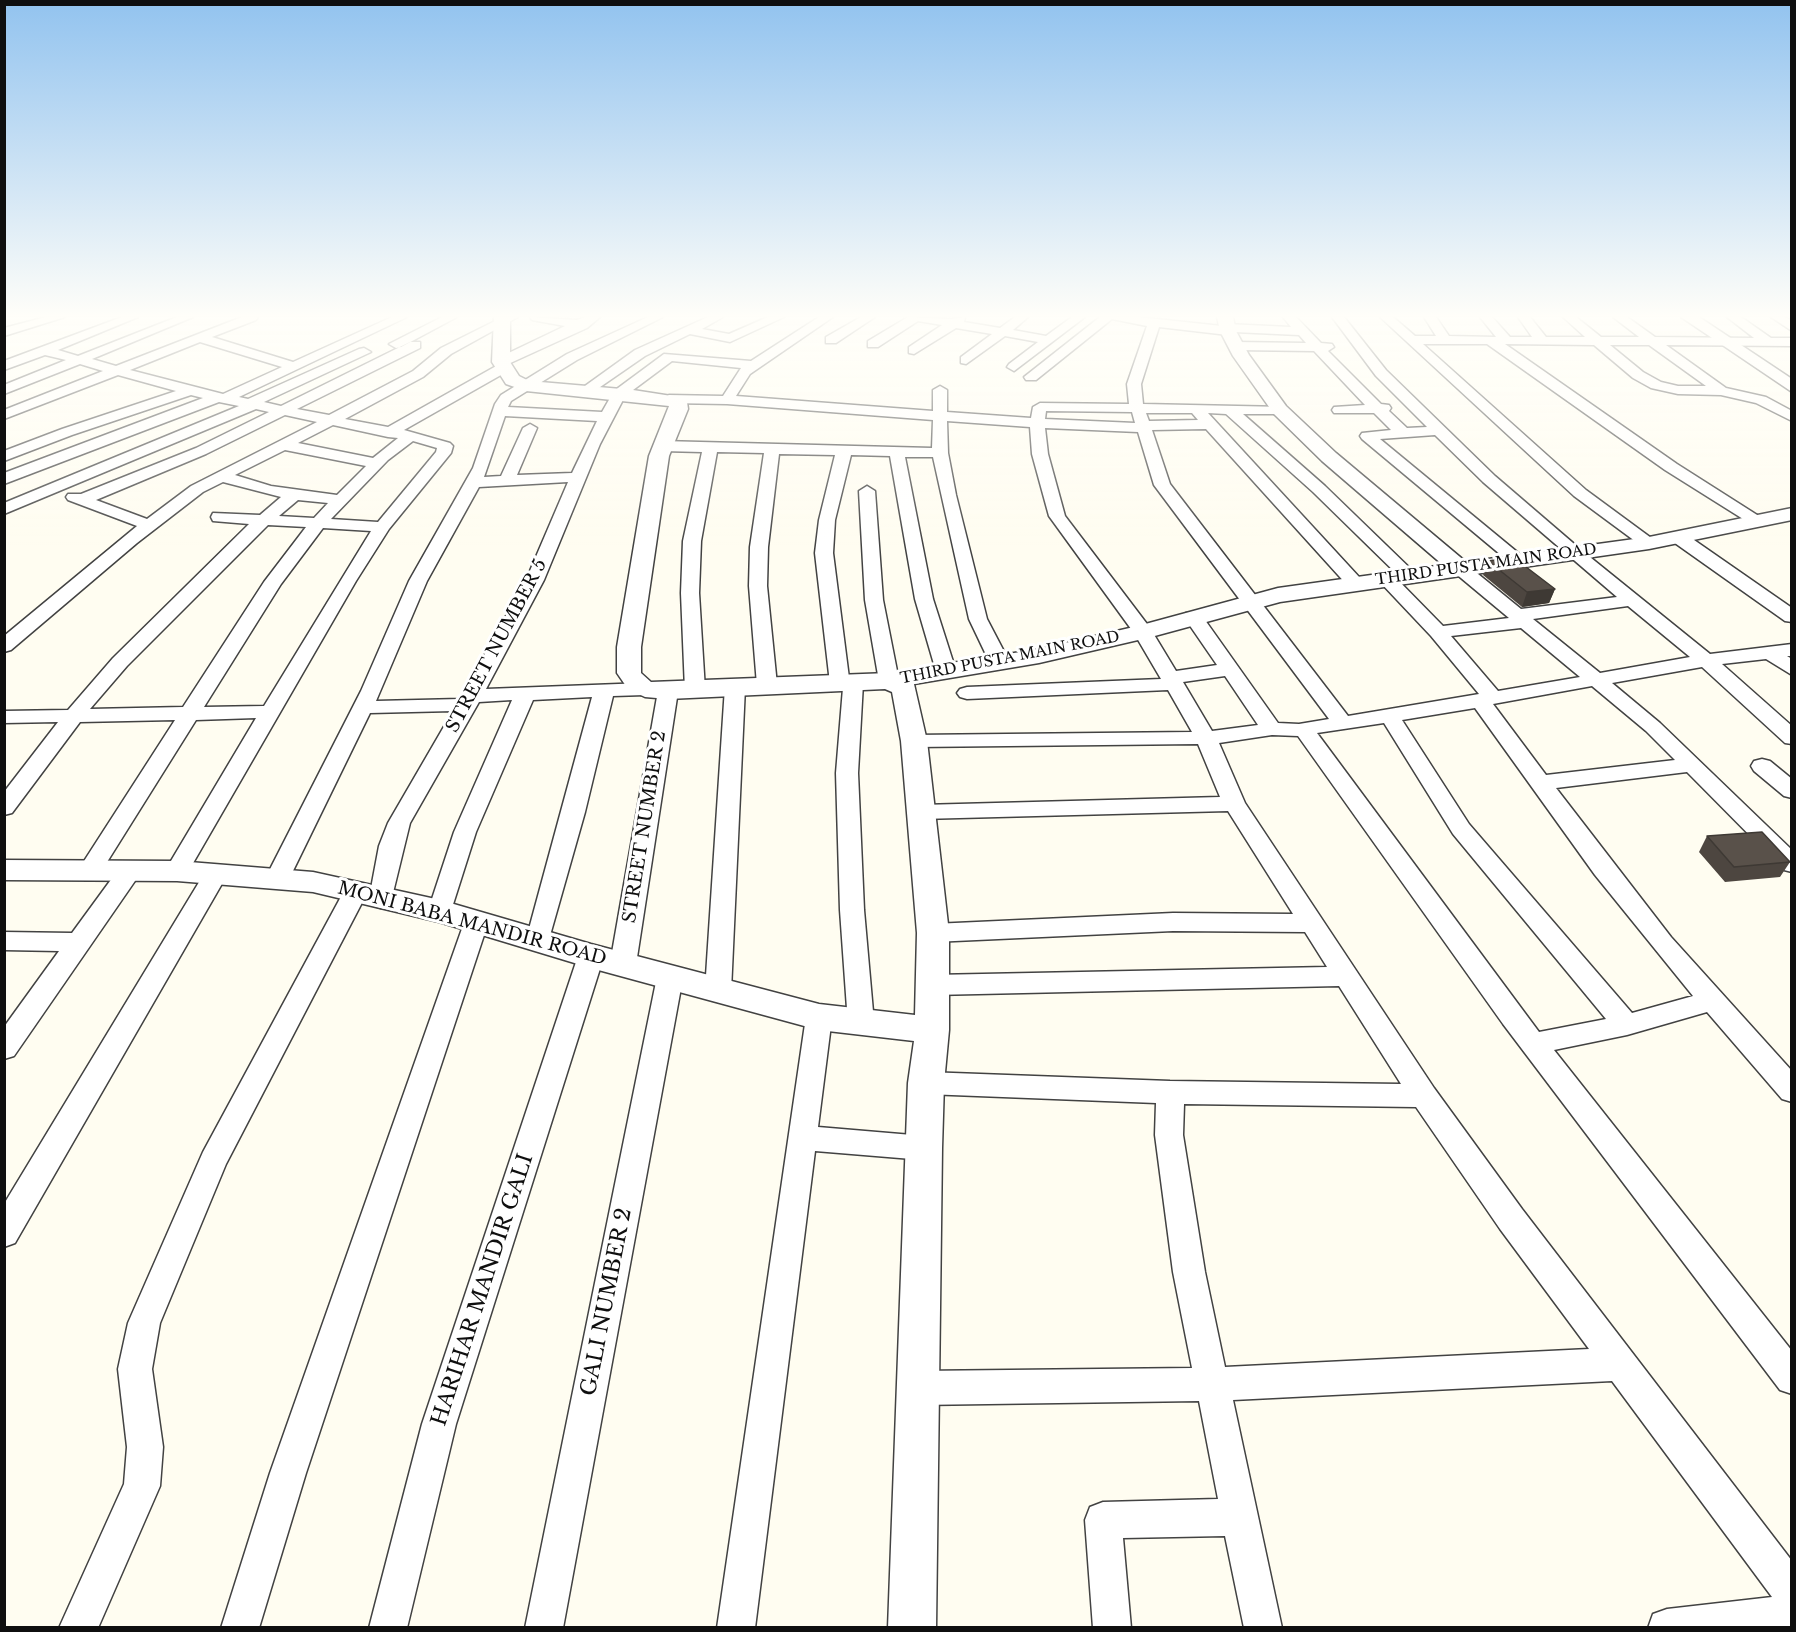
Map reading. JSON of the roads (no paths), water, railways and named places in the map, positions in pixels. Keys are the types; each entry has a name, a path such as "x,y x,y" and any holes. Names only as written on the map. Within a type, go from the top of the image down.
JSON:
{"street":[{"path":"4,416 58,393"},
{"path":"4,458 68,432 184,393"},
{"path":"177,871 382,527 443,453 445,446 442,443 249,406 199,393"},
{"path":"11,477 231,393"},
{"path":"4,509 276,393"},
{"path":"81,500 201,451 319,393"},
{"path":"5,644 180,500 221,476 331,422 383,393"},
{"path":"388,433 455,393"},
{"path":"278,877 363,707 418,581 474,482 506,398 514,393"},
{"path":"609,393 939,416 1038,415 1137,408 1280,410"},
{"path":"727,400 731,393"},
{"path":"940,393 940,453 976,611 1000,663"},
{"path":"1041,393 1038,415 1044,475 1057,516 1143,632 1206,738 1234,804 1424,1095 1511,1219 1791,1593"},
{"path":"1135,393 1137,408 1162,485 1344,724"},
{"path":"1269,393 1280,410 1329,457 1653,727 1791,864"},
{"path":"1363,393 1403,433"},
{"path":"1402,393 1489,479 1574,553 1706,660 1791,738"},
{"path":"1469,393 1580,493 1649,543"},
{"path":"1566,393 1651,453 1757,520"},
{"path":"1731,393 1761,400 1791,417"},
{"name":"STREET NUMBER 5","path":"78,1628 142,1486 145,1447 135,1369 144,1323 213,1161 368,896 399,823 470,700 534,580 602,423 619,394"},
{"path":"657,690 637,684 629,673 629,647 662,446 680,410 678,402 669,399"},
{"path":"1339,410 1416,407"},
{"path":"1196,409 1354,582"},
{"path":"1229,409 1318,489 1397,577 1487,699 1541,783 1603,869 1712,1001 1791,1091"},
{"path":"1038,415 1143,427 1210,423"},
{"path":"497,419 602,423"},
{"path":"497,419 530,428 602,423"},
{"path":"507,480 530,428"},
{"path":"1439,430 1367,436 1519,561"},
{"path":"89,872 273,582 318,523 376,463 409,437"},
{"path":"285,445 376,463"},
{"path":"662,446 940,453"},
{"path":"695,690 690,593 692,541 710,448"},
{"path":"767,685 758,586 762,518 772,450"},
{"path":"844,451 828,511 824,553 846,683 852,910 861,1023"},
{"path":"897,453 924,599 946,670"},
{"path":"221,476 260,489 340,500"},
{"path":"11,477 51,488 149,525"},
{"path":"474,482 578,477"},
{"path":"867,491 874,600 889,681 904,688 914,741 933,933 932,1030 926,1083 924,1148 912,1628"},
{"path":"4,808 72,717 120,662 263,520 294,495"},
{"name":"THIRD PUSTA MAIN ROAD","path":"657,690 889,681 1000,663 1143,632 1251,601 1354,582 1649,543 1791,514"},
{"path":"219,517 382,527"},
{"path":"1678,537 1791,617"},
{"path":"1438,632 1632,600"},
{"path":"1193,617 1272,729"},
{"path":"914,741 1206,738 1272,729 1302,729 1390,717 1706,660 1791,650"},
{"path":"1769,652 1791,669"},
{"path":"967,693 1172,681 1230,669"},
{"path":"718,992 735,687"},
{"path":"363,707 525,694 657,690"},
{"name":"STREET NUMBER 2","path":"623,964 657,690"},
{"path":"538,940 574,812 604,691"},
{"path":"440,911 465,832 525,694"},
{"path":"4,717 270,712"},
{"path":"1390,717 1461,830 1627,1025"},
{"path":"1302,729 1533,1044 1791,1378"},
{"path":"1541,783 1692,765"},
{"path":"1762,766 1791,791"},
{"path":"921,812 1234,804"},
{"name":"MONI BABA MANDIR ROAD","path":"4,870 177,871 278,877 313,882 440,911 718,992 819,1017 932,1030"},
{"path":"4,1048 14,1021 80,942 129,872"},
{"path":"4,1233 215,875"},
{"path":"933,933 1173,922 1252,921 1312,924"},
{"path":"240,1628 292,1462 476,923"},
{"path":"4,941 80,942"},
{"name":"HARIHAR MANDIR GALI","path":"388,1628 439,1424 591,956"},
{"path":"933,985 1346,976"},
{"name":"GALI NUMBER 2","path":"544,1628 670,977"},
{"path":"1533,1044 1627,1025 1712,1001"},
{"path":"736,1628 819,1017"},
{"path":"926,1083 1170,1092 1424,1095"},
{"path":"1170,1092 1171,1147 1189,1272 1263,1628"},
{"path":"802,1138 924,1148"},
{"path":"918,1388 1213,1384 1620,1364"},
{"path":"1112,1628 1103,1520 1240,1517"},
{"path":"1667,1628 1713,1625 1791,1614"}]}
